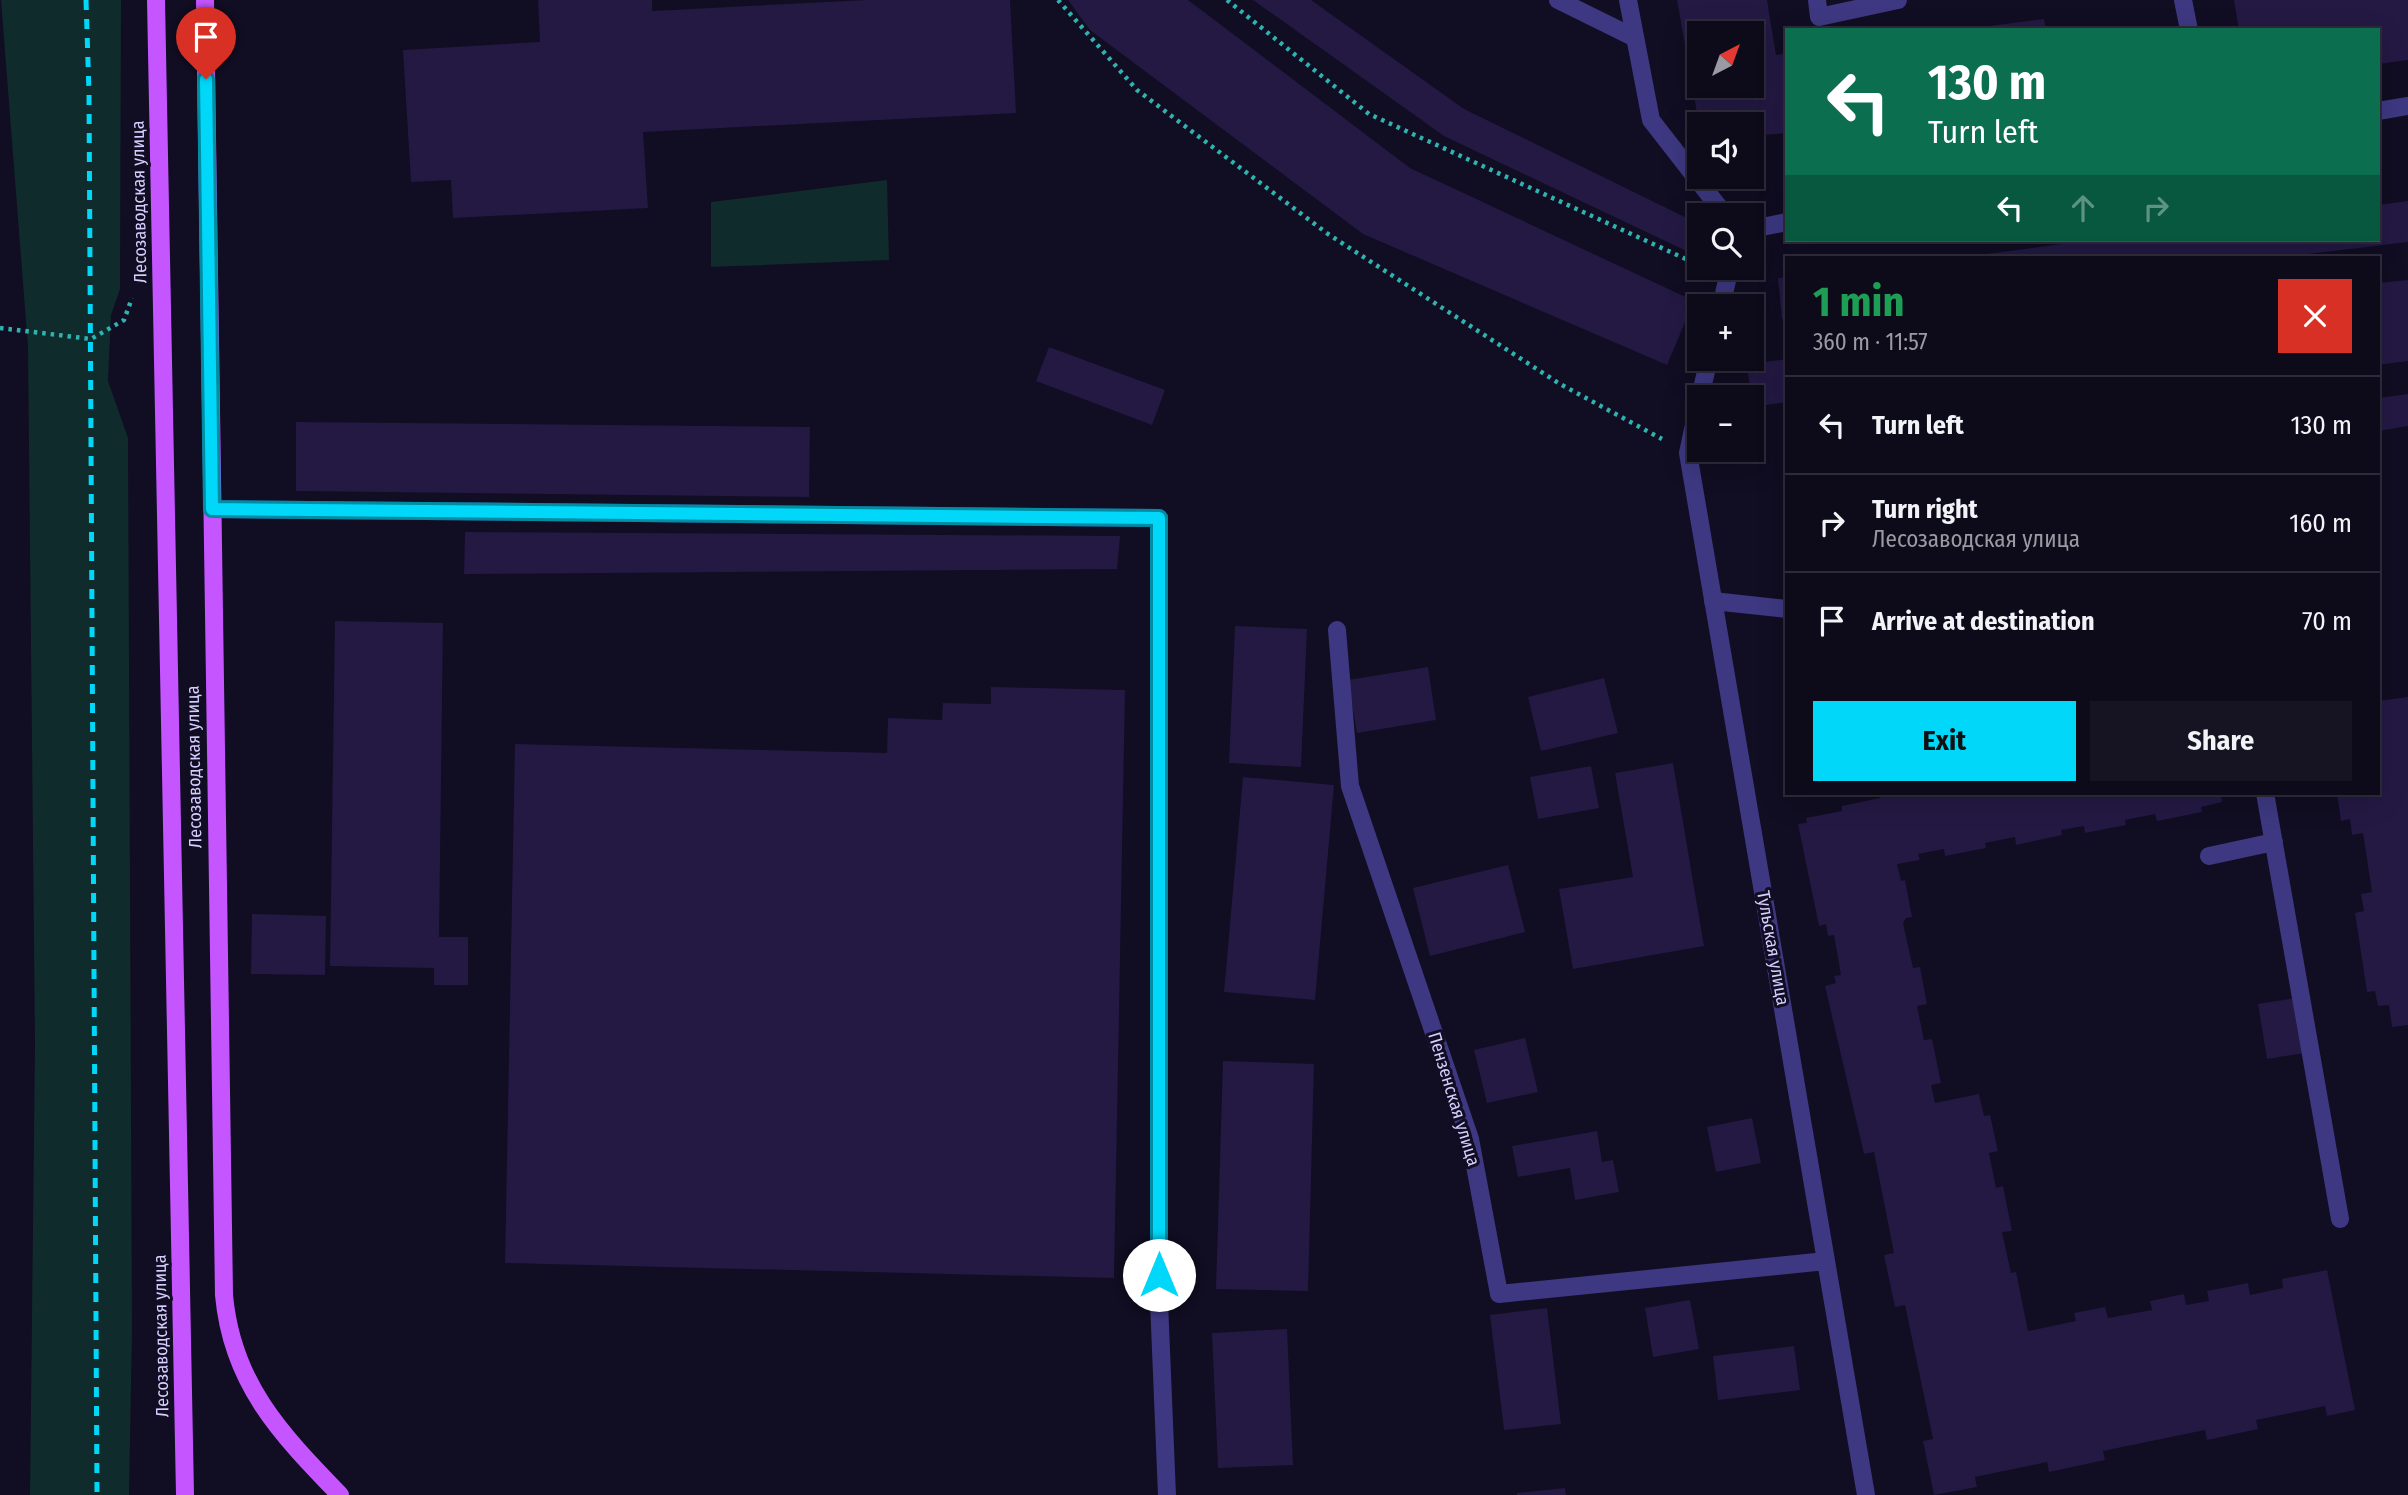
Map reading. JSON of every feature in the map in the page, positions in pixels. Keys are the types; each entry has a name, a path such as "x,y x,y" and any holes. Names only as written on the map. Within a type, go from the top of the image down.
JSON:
{"main road":[{"name":"Лесозаводская улица","path":"156,0 186,1495"},
{"name":"Лесозаводская улица","path":"205,0 226,1320 232,1345 260,1405 292,1446 340,1495"}],"street":[{"path":"1558,0 1634,38"},
{"path":"1628,0 1651,120 1716,203"},
{"path":"1817,0 1819,17 1898,0"},
{"path":"2183,0 2189,28"},
{"path":"2380,111 2408,106"},
{"path":"1764,227 1785,222"},
{"name":"Тульская улица","path":"1690,462 1866,1495"},
{"path":"212,509 1159,518 1159,1302 1167,1495"},
{"path":"1713,601 1785,609"},
{"name":"Пензенская улица","path":"1336,630 1350,786 1470,1139 1499,1294 1826,1261"},
{"path":"2265,795 2340,1219"},
{"path":"2209,856 2274,842"}],"path":[{"path":"1058,0 1137,90 1328,234 1560,384 1687,452"},
{"path":"1227,0 1369,114 1687,260"},
{"path":"0,328 91,339 124,320 133,294 162,295"}],"green space":[{"path":"1,0 121,0 120,289 111,315 108,381 128,438 132,1330 129,1495 30,1495 35,1044 28,347"},
{"path":"887,180 889,260 711,267 711,202"}],"building":[{"path":"538,0 652,0 652,11 867,0 1010,0 1016,113 643,132 648,208 453,218 451,180 411,182 403,50 540,42"},
{"path":"1068,0 1188,0 1410,168 1687,298 1687,318 1667,365 1363,234 1090,30"},
{"path":"1253,0 1311,0 1464,109 1687,218 1687,251 1444,136"},
{"path":"1677,0 1767,0 1776,55 1785,53 1785,133 1764,135 1764,112 1697,112 1694,98 1764,98 1764,21 1687,21 1687,56"},
{"path":"2234,0 2408,0 2408,60 2380,64 2380,28 2239,28"},
{"path":"2044,19 2046,28 1974,28"},
{"path":"2408,201 2408,242 2291,256 1972,256 2077,242 2380,242 2380,205"},
{"path":"1785,277 1785,319 1782,319 1778,278"},
{"path":"2408,280 2408,361 2380,365 2380,283"},
{"path":"1049,347 1165,390 1152,425 1036,381"},
{"path":"1785,359 1785,402 1764,405 1764,385 1749,385 1748,371 1764,371 1764,362"},
{"path":"2408,394 2408,426 2380,431 2380,398"},
{"path":"296,422 810,427 809,497 296,491"},
{"path":"465,532 1120,536 1117,569 464,574"},
{"path":"335,621 443,623 439,937 468,937 468,985 434,985 434,968 330,966"},
{"path":"1235,626 1307,629 1301,767 1229,763"},
{"path":"1428,667 1436,720 1357,733 1348,680"},
{"path":"1604,678 1618,733 1541,751 1528,697"},
{"path":"991,687 1125,690 1114,1278 505,1263 515,744 887,753 888,718 942,720 943,703 991,704"},
{"path":"2408,697 2408,1025 2392,1027 2389,1005 2378,1006 2375,991 2367,992 2355,913 2364,911 2361,894 2372,892 2363,833 2352,835 2350,819 2341,821 2337,795 2380,795 2380,701"},
{"path":"1673,763 1704,946 1573,969 1559,889 1633,877 1615,773"},
{"path":"1591,766 1599,808 1538,819 1530,777"},
{"path":"1243,777 1334,785 1315,1000 1224,992"},
{"path":"1880,795 2221,795 2222,802 2201,807 2202,812 2157,821 2155,814 2125,820 2126,825 2085,833 2084,826 2061,830 2062,835 2016,845 2015,837 1985,843 1986,848 1945,856 1944,849 1918,854 1920,860 1897,864 1901,881 1905,880 1912,917 1906,918 1903,923 1913,968 1920,967 1927,1004 1917,1006 1924,1040 1932,1039 1941,1083 1931,1085 1935,1103 1979,1094 1984,1116 1990,1115 1998,1151 1989,1153 1996,1188 2003,1186 2012,1231 2002,1232 2011,1273 2016,1272 2028,1331 2076,1321 2074,1313 2105,1307 2108,1318 2152,1310 2150,1301 2184,1294 2186,1305 2209,1301 2207,1291 2248,1283 2250,1295 2283,1288 2282,1279 2327,1270 2355,1410 2327,1416 2325,1406 2256,1420 2258,1429 2207,1440 2205,1430 2103,1451 2105,1460 2049,1472 2047,1462 1975,1477 1977,1487 1934,1495 1923,1441 1933,1439 1905,1305 1895,1307 1884,1255 1894,1253 1874,1152 1864,1154 1825,986 1836,983 1834,976 1841,975 1834,935 1828,936 1826,924 1819,926 1798,824 1807,823 1806,818 1842,811 1842,806 1880,798"},
{"path":"1508,865 1525,932 1430,956 1413,888"},
{"path":"252,914 326,916 325,975 251,974"},
{"path":"2295,998 2304,1053 2267,1059 2258,1004"},
{"path":"1525,1038 1538,1092 1487,1103 1474,1050"},
{"path":"1223,1061 1314,1064 1308,1291 1216,1289"},
{"path":"1752,1118 1761,1163 1716,1172 1707,1127"},
{"path":"1597,1131 1602,1162 1613,1160 1619,1192 1575,1200 1570,1168 1518,1177 1512,1146"},
{"path":"1690,1300 1699,1349 1653,1357 1645,1308"},
{"path":"1547,1308 1561,1424 1504,1430 1490,1315"},
{"path":"1287,1329 1293,1465 1218,1468 1212,1333"},
{"path":"1794,1346 1800,1390 1718,1400 1713,1356"},
{"path":"1565,1488 1566,1495 1517,1495 1517,1493"}],"railway":[{"path":"86,0 89,93 97,1495"}],"route":[{"path":"206,79 212,509 1159,518 1159,1275"}]}
